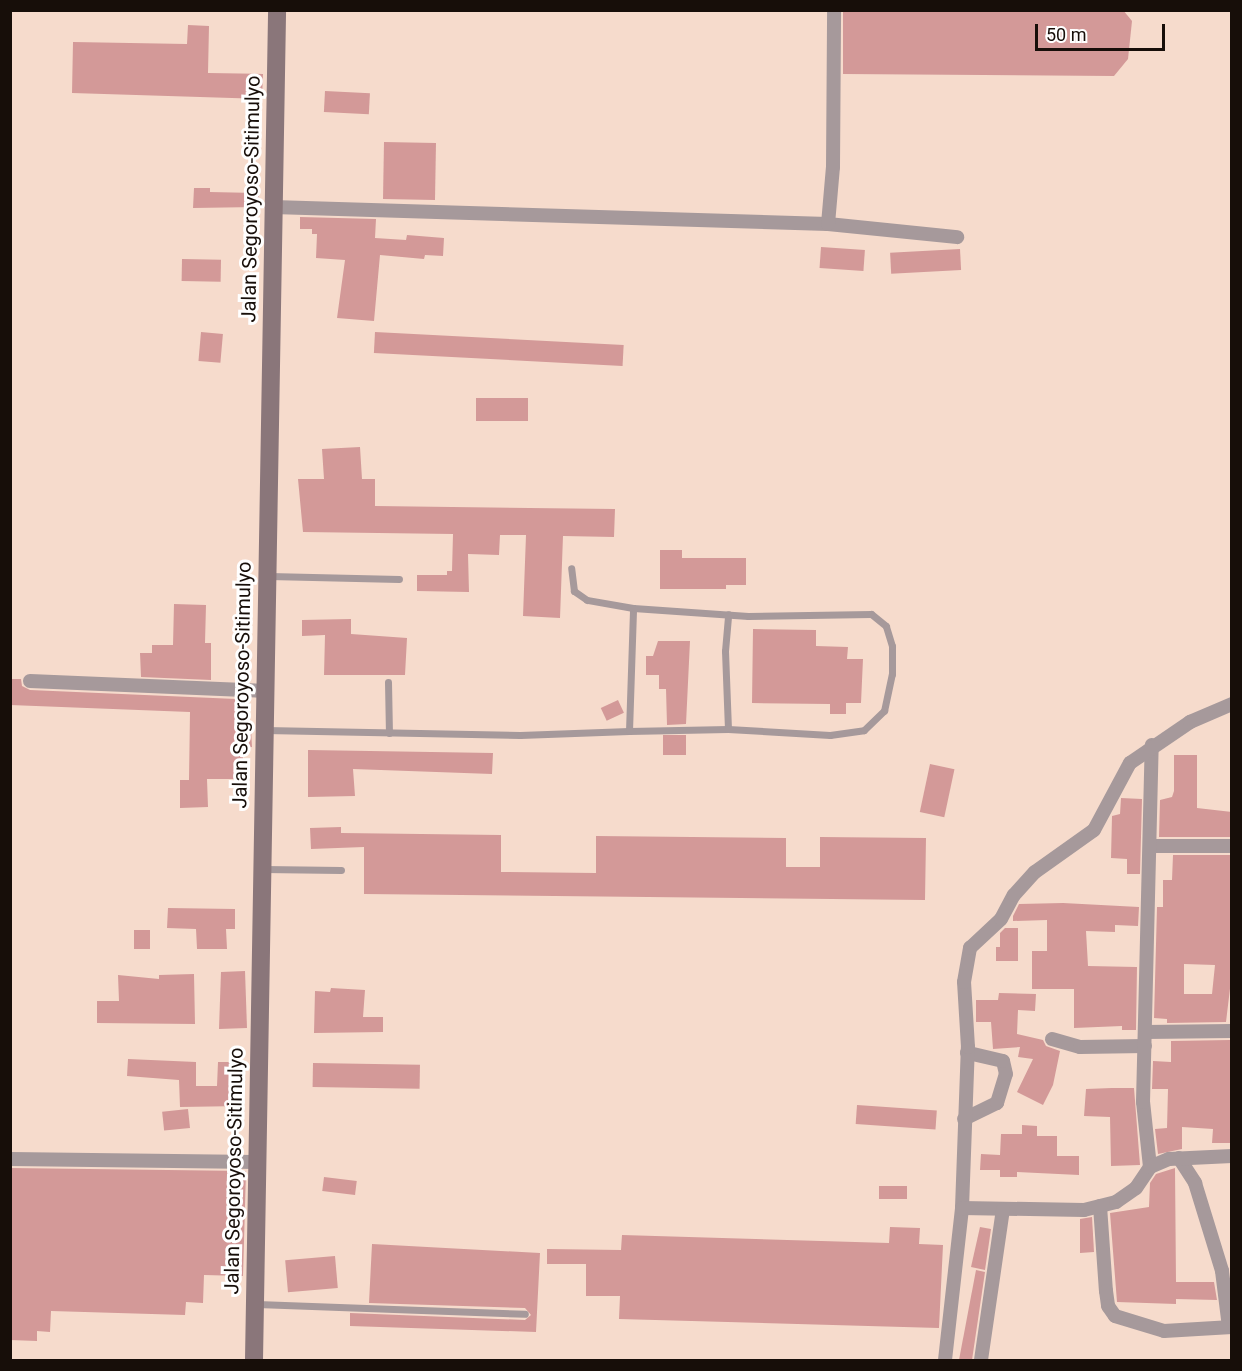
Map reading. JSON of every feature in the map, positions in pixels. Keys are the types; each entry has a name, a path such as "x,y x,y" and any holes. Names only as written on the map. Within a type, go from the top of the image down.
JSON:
{"main road":[{"name":"Jalan Segoroyoso-Sitimulyo","path":"254,1360 277,10"}],"street":[{"path":"828,224 833,166 834,10"},
{"path":"273,207 828,224 957,237"},
{"path":"30,681 265,691"},
{"path":"945,1360 962,1208 967,1053 964,982 970,948 1001,919 1014,895 1035,872 1094,830 1130,763 1152,745 1232,704"},
{"path":"1150,1167 1143,1102 1152,846 1152,745"},
{"path":"1152,846 1232,846"},
{"path":"1145,1032 1232,1031"},
{"path":"1052,1039 1080,1047 1146,1046"},
{"path":"964,1119 997,1103 1006,1074 1003,1061 967,1053"},
{"path":"962,1208 1084,1210 1116,1202 1136,1188 1150,1167 1179,1158 1232,1156"},
{"path":"1100,1206 1108,1306 1115,1316 1164,1331 1230,1327 1227,1271 1195,1183 1179,1158"},
{"path":"10,1159 257,1162"},
{"path":"981,1360 1003,1210"}],"lane":[{"path":"264,730 519,735 728,729 830,735 864,730 884,711 892,674 886,626 871,614 728,614 633,608 587,600 574,591 571,568"},
{"path":"267,576 399,579"},
{"path":"629,731 633,608"},
{"path":"728,614 725,651 728,729"},
{"path":"388,682 389,733"},
{"path":"262,868 341,870"},
{"path":"255,1304 525,1314"}],"building":[{"path":"843,10 1123,10 1132,21 1128,59 1114,76 843,74"},
{"path":"188,25 209,26 208,73 263,74 262,99 72,93 73,42 187,44"},
{"path":"325,91 370,93 369,114 324,112"},
{"path":"384,142 436,143 435,200 383,199"},
{"path":"194,188 210,188 210,192 259,193 259,207 193,208"},
{"path":"300,217 376,219 375,238 406,240 407,235 444,238 443,256 425,255 424,259 380,255 374,321 337,318 345,260 316,258 317,234 312,234 312,229 300,229"},
{"path":"821,247 865,250 863,271 820,268"},
{"path":"960,249 961,270 891,274 890,253"},
{"path":"182,259 221,260 221,282 182,281"},
{"path":"201,332 223,334 220,363 198,361"},
{"path":"375,332 624,345 623,366 374,353"},
{"path":"476,398 528,398 528,421 476,421"},
{"path":"360,447 362,479 375,479 375,506 615,509 614,537 563,536 560,618 523,616 526,535 500,535 499,555 468,554 469,592 417,591 417,575 447,575 447,571 452,571 453,534 303,532 298,479 324,479 322,449"},
{"path":"660,550 682,550 682,558 746,558 746,585 726,585 726,589 660,589"},
{"path":"174,604 206,605 205,643 211,643 211,680 141,677 140,653 152,653 152,645 173,645"},
{"path":"351,619 351,634 407,638 405,675 324,675 325,635 302,636 302,620"},
{"path":"753,629 816,630 816,646 848,647 847,659 863,659 861,703 846,703 846,714 830,714 830,704 752,703"},
{"path":"658,641 690,641 686,724 667,725 666,689 659,689 659,675 646,675 646,656 653,656"},
{"path":"10,679 21,679 22,686 30,690 236,699 235,729 251,728 252,747 243,748 243,779 207,779 208,807 180,808 180,780 189,780 190,712 10,705"},
{"path":"618,700 624,713 607,721 601,708"},
{"path":"663,735 686,735 686,755 663,755"},
{"path":"308,750 493,753 492,774 353,769 355,796 308,797"},
{"path":"1174,755 1197,755 1197,808 1232,812 1232,837 1159,837 1160,800 1172,797 1174,791"},
{"path":"930,764 954,769 944,817 920,812"},
{"path":"1121,798 1142,799 1140,874 1127,874 1127,859 1111,858 1112,816 1120,814"},
{"path":"341,827 341,833 501,835 501,872 596,873 596,836 786,838 786,867 820,867 820,837 926,838 925,900 364,894 364,847 311,849 310,828"},
{"path":"1173,855 1232,855 1232,972 1226,1022 1167,1023 1167,1019 1154,1018 1157,907 1163,907 1163,880 1172,880","holes":["1184,964 1215,965 1212,994 1184,994"]},
{"path":"1063,903 1139,907 1138,926 1115,925 1115,932 1086,931 1088,966 1137,967 1136,1030 1122,1030 1122,1026 1074,1028 1074,989 1032,989 1032,951 1047,951 1047,920 1013,921 1013,916 1019,904"},
{"path":"168,908 235,909 235,929 226,929 227,949 197,949 196,929 167,928"},
{"path":"1005,928 1018,928 1018,961 996,961 996,947 1000,947 1000,933"},
{"path":"134,930 150,930 150,949 134,949"},
{"path":"245,971 247,1028 219,1029 221,972"},
{"path":"194,974 195,1024 97,1023 97,1001 119,1001 118,975 159,979 159,975"},
{"path":"331,988 365,990 363,1017 383,1017 383,1032 314,1033 315,991 330,992"},
{"path":"999,993 1036,994 1035,1011 1018,1010 1017,1034 1043,1040 1046,1046 1060,1051 1053,1085 1043,1105 1017,1092 1033,1059 1018,1057 1020,1047 993,1049 991,1022 976,1022 976,1000 998,1000"},
{"path":"1230,1040 1232,1143 1212,1143 1213,1129 1182,1127 1182,1149 1158,1154 1155,1129 1167,1128 1168,1089 1152,1089 1153,1061 1171,1062 1171,1041"},
{"path":"128,1059 196,1062 196,1086 217,1086 218,1062 241,1062 241,1106 180,1107 179,1080 127,1076"},
{"path":"313,1063 420,1065 420,1089 313,1087"},
{"path":"1134,1088 1140,1165 1111,1166 1110,1117 1084,1116 1086,1089"},
{"path":"857,1105 937,1111 935,1130 856,1124"},
{"path":"188,1109 190,1128 164,1131 162,1112"},
{"path":"1022,1125 1037,1126 1037,1136 1057,1136 1057,1156 1079,1156 1079,1175 1017,1172 1017,1177 1000,1177 1000,1170 980,1170 981,1154 1000,1155 1001,1134 1022,1134"},
{"path":"10,1168 246,1171 243,1276 204,1275 203,1303 186,1302 185,1315 51,1311 50,1332 37,1331 37,1341 10,1340"},
{"path":"1175,1168 1176,1282 1214,1282 1217,1300 1176,1299 1176,1304 1117,1302 1110,1213 1149,1207 1150,1183 1156,1174"},
{"path":"324,1177 357,1181 355,1195 322,1191"},
{"path":"879,1186 907,1186 907,1199 879,1199"},
{"path":"1092,1217 1094,1252 1080,1253 1080,1219"},
{"path":"890,1227 920,1228 919,1244 943,1245 939,1328 619,1319 620,1296 586,1296 586,1264 547,1264 547,1249 621,1250 622,1235 889,1243"},
{"path":"980,1227 991,1229 985,1270 971,1267"},
{"path":"372,1244 540,1253 536,1332 350,1326 350,1313 525,1320 531,1315 525,1308 369,1303"},
{"path":"335,1256 338,1288 288,1292 285,1260"},
{"path":"976,1270 985,1272 972,1360 959,1360"}]}
